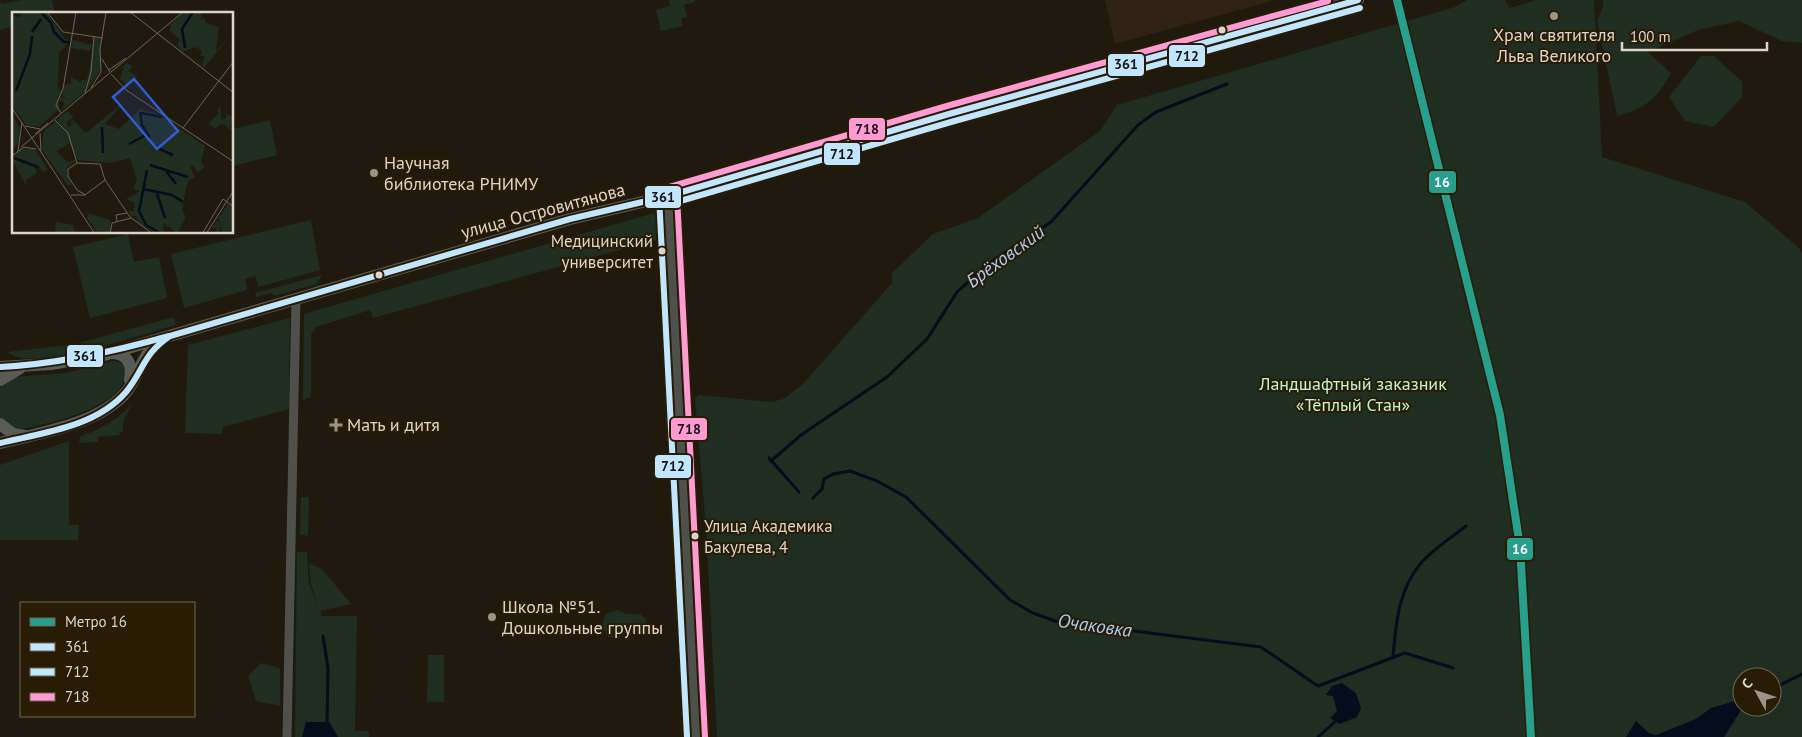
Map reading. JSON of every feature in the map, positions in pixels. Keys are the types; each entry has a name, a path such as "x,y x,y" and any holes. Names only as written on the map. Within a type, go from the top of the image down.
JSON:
{"main road":[{"name":"улица Островитянова","path":"0,367 27,366 104,355 570,219 668,196 1329,4 1358,0"},
{"name":"улица Островитянова","path":"0,443 89,418 105,409 120,398 131,384 145,356 152,348 170,336"},
{"path":"104,355 119,354 130,363 129,385 120,398"},
{"path":"0,380 14,370 27,366"},
{"path":"0,424 13,434 27,436"}],"street":[{"path":"668,196 696,737"},
{"path":"288,737 296,298"}],"shaded area":[{"path":"1105,0 1276,0 1115,44"}],"green space":[{"path":"0,0 1,4 21,0 52,0 55,12 12,12 12,27 0,30"},
{"path":"669,0 695,0 695,2 684,5 687,17 681,19 683,26 661,31 656,10 670,6"},
{"name":"Ландшафтный заказник «Тёплый Стан»","path":"1467,0 1505,0 1510,8 1536,0 1594,0 1602,157 1745,202 1799,248 1802,253 1802,737 717,737 706,529 695,398 699,395 772,402 783,399 802,385 892,283 892,273 933,234 978,218 1100,131 1117,105 1455,7"},
{"path":"1603,0 1802,0 1802,43 1782,41 1739,21 1698,30 1648,52 1671,73 1650,101 1636,110 1617,116 1597,20 1603,7"},
{"path":"1701,56 1714,56 1742,82 1742,97 1714,127 1685,121 1669,97"},
{"path":"270,120 277,155 234,166 234,129"},
{"path":"654,213 659,224 660,239 373,318 370,310 316,327 311,335 311,397 303,400 304,314"},
{"path":"311,220 320,270 259,287 255,276 245,279 247,290 184,308 171,254"},
{"path":"128,234 134,262 159,257 167,298 90,318 73,247"},
{"path":"322,275 317,284 274,296 272,293 256,297 255,293"},
{"path":"174,317 176,325 88,350 38,358 19,357 8,352 75,344"},
{"path":"290,318 289,409 223,427 222,434 185,433 188,345"},
{"path":"113,361 125,365 124,381 118,391 108,400 94,407 63,419 22,429 13,428 0,417 0,387 13,377 66,373"},
{"path":"132,403 123,422 123,431 119,435 98,437 98,442 79,443 80,437 115,419"},
{"path":"69,441 69,525 79,525 78,540 0,540 0,465"},
{"path":"301,497 309,497 308,536 300,534"},
{"path":"297,552 307,552 309,584 318,606 311,584 309,563 322,569 351,604 320,611 322,616 357,616 355,731 369,731 369,737 295,737"},
{"path":"618,610 626,614 640,614 646,619 646,627 638,632 630,628 619,638 609,637 604,632 603,620 607,613"},
{"path":"428,655 444,655 444,702 427,702"},
{"path":"261,663 280,668 280,706 256,701 248,676"}],"water":[{"path":"1342,683 1356,693 1361,708 1357,717 1340,724 1330,718 1337,711 1333,696 1326,695 1332,686"},
{"path":"1732,702 1732,717 1737,717 1724,737 1626,737 1636,721 1649,733 1656,735 1696,719 1711,708"},
{"path":"306,722 329,722 338,737 302,737"}],"waterway":[{"name":"Брёховский","path":"771,461 801,435 887,377 927,339 957,292 988,264 1051,222 1138,125 1156,112 1227,84"},
{"name":"Очаковка","path":"769,458 799,492"},
{"name":"Очаковка","path":"813,498 822,489 824,479 833,474 850,471 877,481 906,497 1010,600 1033,613 1055,621 1261,647 1318,686 1405,653 1453,668"},
{"path":"1393,657 1395,632 1400,608 1407,584 1413,573 1431,553 1466,526"},
{"path":"323,636 328,668 327,725"},
{"path":"1782,684 1802,674"},
{"path":"1318,737 1338,719"}],"metro line":[{"name":"16","path":"1397,0 1500,415 1520,547 1531,737"}],"transit line":[{"name":"361","path":"0,443 68,427 100,413 114,404 126,392 154,349 170,336 570,219 668,196 949,114 1358,0"},
{"name":"718","path":"666,188 947,106 1328,1"},
{"name":"712","path":"670,204 951,122 1360,8"},
{"name":"712","path":"659,196 687,737"},
{"name":"718","path":"677,196 705,737"},
{"name":"361","path":"0,367 43,363 85,356 169,336"}],"place":[{"name":"Храм святителя Льва Великого","path":"1554,16"},
{"name":"Научная библиотека РНИМУ","path":"374,173"},
{"name":"Медицинский университет","path":"662,251"},
{"name":"Мать и дитя","path":"336,425"},
{"name":"Улица Академика Бакулева, 4","path":"695,536"},
{"name":"Школа №51. Дошкольные группы","path":"492,617"}]}
